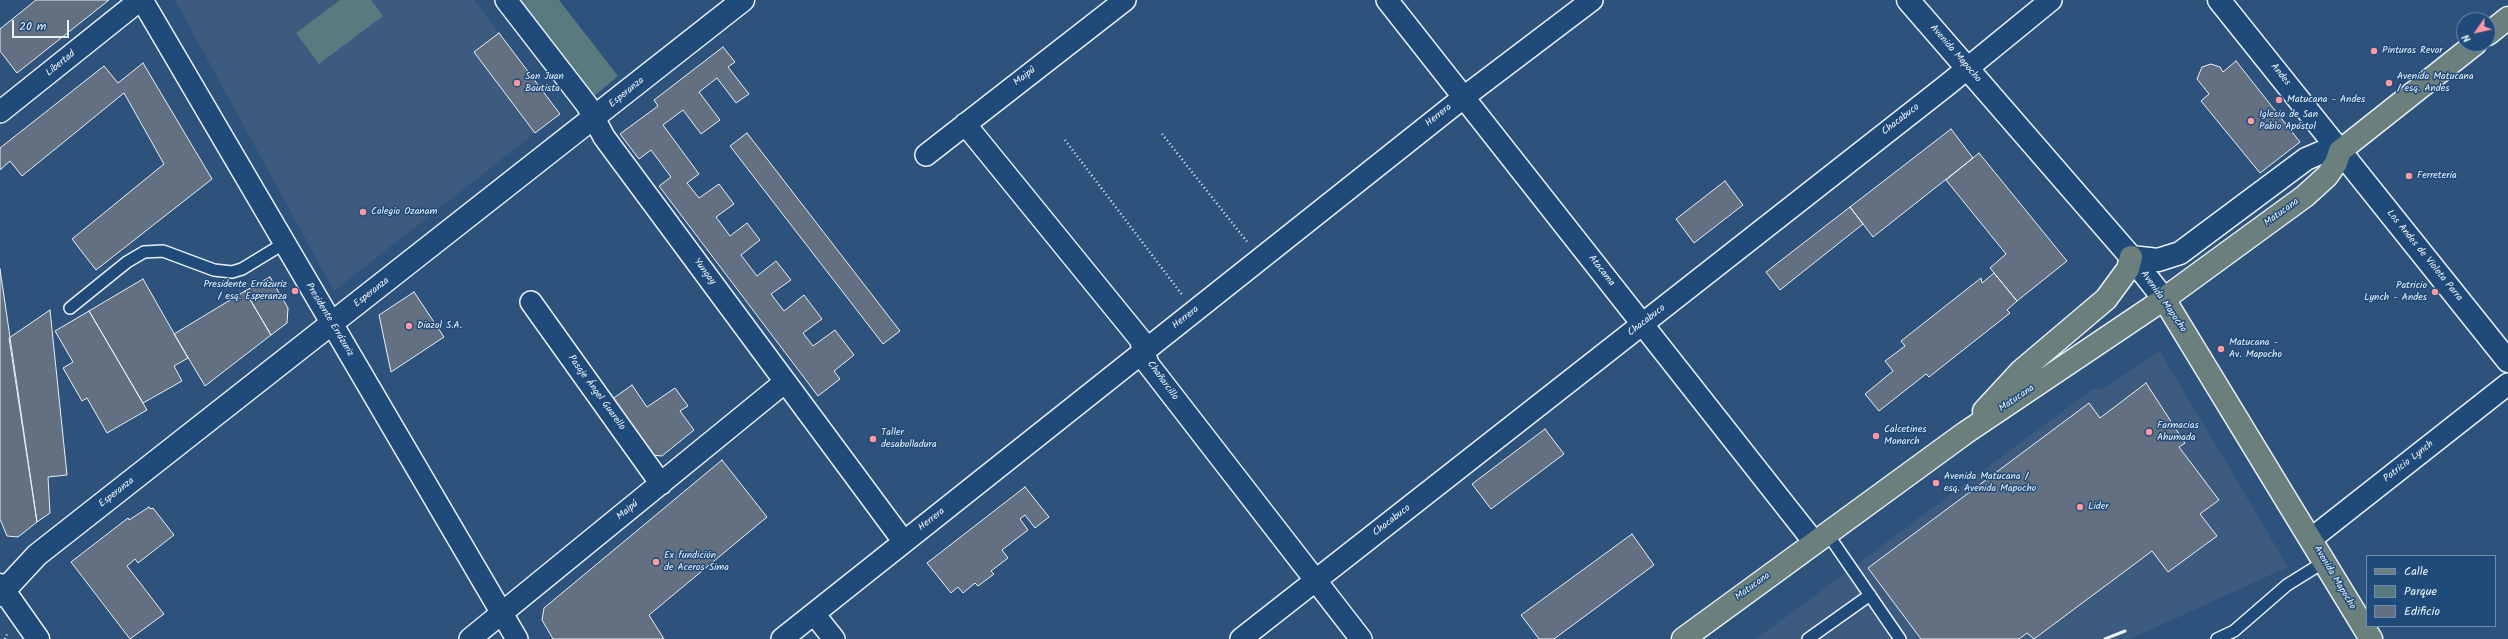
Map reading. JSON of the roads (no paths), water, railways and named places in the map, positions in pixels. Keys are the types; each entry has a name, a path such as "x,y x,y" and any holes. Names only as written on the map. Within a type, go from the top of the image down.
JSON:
{"main road":[{"name":"Esperanza","path":"1,590 37,555 594,119 743,0"},
{"name":"Avenida Mapocho","path":"1908,0 2131,257 2164,299 2371,639"},
{"name":"Andes","path":"2219,0 2340,151"},
{"path":"2496,28 2508,18"},
{"name":"Matucana","path":"1687,638 1820,538 1965,434 2164,299 2317,186 2336,163 2340,151 2465,52"},
{"path":"1965,434 2021,371 2106,299 2128,269 2131,257 2158,260 2180,252 2306,159 2320,153 2340,151"},
{"name":"Los Andes de Violeta Parra","path":"2340,151 2508,361"},
{"path":"1,590 38,639"}],"street":[{"name":"Libertad","path":"0,112 141,0"},
{"name":"Presidente Errázuriz","path":"141,0 283,244 517,639"},
{"name":"Yungay","path":"506,0 587,105 604,137 904,542"},
{"name":"Maipú","path":"926,155 1125,0"},
{"name":"Atacama","path":"1387,0 1643,324 1820,538"},
{"name":"Herrera","path":"782,639 1464,97 1592,0"},
{"name":"Chacabuco","path":"1241,639 1643,324 2051,0"},
{"name":"Chañarcillo","path":"965,124 1140,339 1148,364 1361,639"},
{"name":"Pasaje Ángel Guarello","path":"531,302 661,484"},
{"name":"Maipú","path":"470,639 785,382"},
{"name":"Patricio Lynch","path":"2311,539 2508,384"},
{"path":"814,614 834,639"}],"lane":[{"path":"70,308 127,262 144,252 164,251 214,270 232,272 242,269 283,244"},
{"path":"1820,538 1870,595 1900,639"},
{"path":"2217,639 2234,631 2287,585 2324,562"},
{"path":"1808,639 1870,595"}],"railway":[{"path":"2105,639 2125,631"}],"place":[{"name":"Pinturas Revor","path":"2374,51"},
{"name":"San Juan Bautista","path":"517,83"},
{"name":"Avenida Matucana / esq. Andes","path":"2389,83"},
{"name":"Matucana - Andes","path":"2279,100"},
{"name":"Iglesia de San Pablo Apóstol","path":"2251,121"},
{"name":"Ferretería","path":"2409,176"},
{"name":"Colegio Ozanam","path":"363,212"},
{"name":"Presidente Errázuriz / esq. Esperanza","path":"295,291"},
{"name":"Patricio Lynch - Andes","path":"2435,292"},
{"name":"Diazol S.A.","path":"409,326"},
{"name":"Matucana - Av. Mapocho","path":"2221,349"},
{"name":"Farmacias Ahumada","path":"2149,432"},
{"name":"Calcetines Monarch","path":"1876,436"},
{"name":"Taller desabolladura","path":"873,439"},
{"name":"Avenida Matucana / esq. Avenida Mapocho","path":"1936,483"},
{"name":"Lider","path":"2080,507"},
{"name":"Ex fundición de Aceros Sima","path":"656,562"}]}
